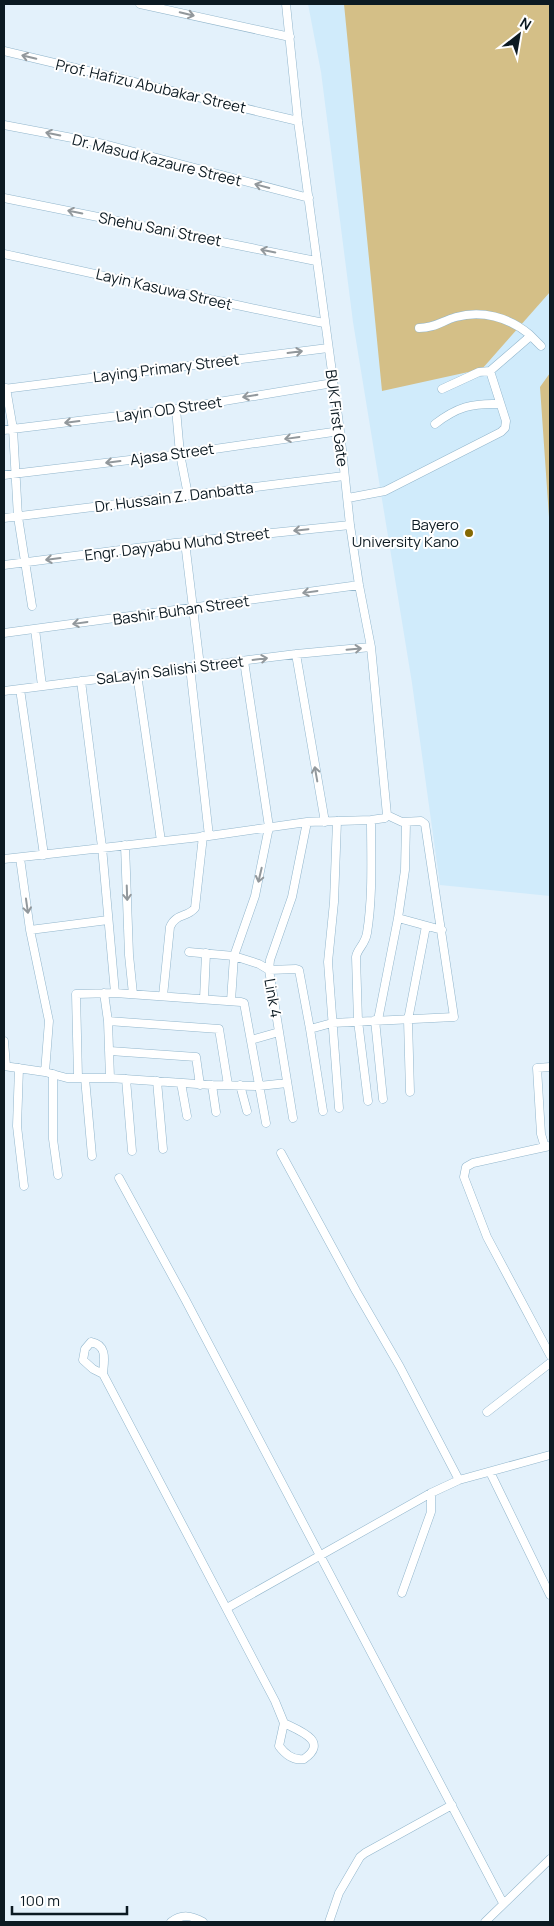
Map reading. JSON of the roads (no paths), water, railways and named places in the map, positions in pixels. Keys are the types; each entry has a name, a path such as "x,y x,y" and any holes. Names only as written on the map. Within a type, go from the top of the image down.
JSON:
{"street":[{"path":"140,4 290,38"},
{"name":"BUK First Gate","path":"286,4 298,121 340,431 350,525 371,647 387,815"},
{"name":"Prof. Hafizu Abubakar Street","path":"4,51 298,121"},
{"name":"Dr. Masud Kazaure Street","path":"4,125 104,144 309,198"},
{"name":"Shehu Sani Street","path":"4,198 316,261"},
{"name":"Layin Kasuwa Street","path":"4,254 221,303 324,323"},
{"path":"419,328 436,326 454,317 486,315 500,317 530,335 541,346"},
{"path":"442,389 479,372 490,371 515,351 530,335"},
{"name":"Laying Primary Street","path":"5,389 328,348"},
{"path":"348,498 385,491 501,432 505,428 506,421 490,371"},
{"name":"Layin OD Street","path":"4,430 176,409 333,383"},
{"path":"5,389 13,429 18,516 32,606"},
{"path":"435,424 449,413 464,407 500,404"},
{"path":"176,409 180,454 188,495"},
{"name":"Ajasa Street","path":"4,475 180,454 340,431"},
{"name":"Dr. Hussain Z. Danbatta","path":"4,518 344,476"},
{"name":"Engr. Dayyabu Muhd Street","path":"4,565 184,542 350,525"},
{"path":"184,542 200,666"},
{"name":"Bashir Buhan Street","path":"4,633 359,585"},
{"path":"35,629 42,686"},
{"name":"SaLayin Salishi Street","path":"4,691 296,654 371,647"},
{"path":"296,654 325,822"},
{"path":"231,1000 234,956 255,896 269,827 244,661"},
{"path":"164,996 170,927 176,918 191,912 195,908 206,836 190,667"},
{"path":"137,674 161,840"},
{"path":"81,681 102,847 115,993"},
{"path":"20,689 44,854"},
{"path":"4,859 206,836 307,822 371,820 385,818 387,815 398,821 421,821 425,824 454,1018 358,1021 332,1023 310,1029"},
{"path":"368,1101 358,1021 356,957 365,940 369,918 371,820"},
{"path":"337,821 334,902 328,962 339,1108"},
{"name":"Link 4","path":"292,1118 269,970 270,960 292,897 307,822"},
{"path":"383,1099 376,1020 398,918 406,870 406,822"},
{"path":"125,845 129,955 133,994"},
{"path":"102,847 115,993"},
{"path":"20,858 30,930 49,1021 52,1139 58,1175"},
{"path":"398,918 442,930"},
{"path":"30,930 108,920"},
{"path":"410,1092 408,1020 426,926"},
{"path":"189,952 234,956 259,964 269,970 299,970 323,1111"},
{"path":"204,999 206,953"},
{"path":"104,993 108,1021 110,1078"},
{"path":"92,1156 81,1077 74,996 115,993 231,1000 244,1004 266,1123"},
{"path":"108,1021 219,1029 228,1085"},
{"path":"251,1040 279,1032"},
{"path":"4,1041 5,1066 67,1078 110,1078 212,1086 259,1086 287,1083"},
{"path":"110,1051 196,1057 200,1085"},
{"path":"19,1068 17,1126 24,1186"},
{"path":"550,1068 537,1068 541,1134 548,1147 472,1163 466,1167 464,1177 487,1237 550,1355"},
{"path":"126,1079 132,1151"},
{"path":"157,1081 163,1149"},
{"path":"181,1083 186,1116"},
{"path":"240,1085 247,1111"},
{"path":"212,1086 216,1112"},
{"path":"281,1153 356,1291 400,1367 459,1480"},
{"path":"119,1178 186,1299 504,1903"},
{"path":"487,1412 550,1363"},
{"path":"103,1374 275,1702 284,1723 279,1746 283,1752 293,1758 304,1759 312,1751 313,1740 304,1732 284,1723"},
{"path":"227,1608 431,1493 459,1480 550,1455"},
{"path":"490,1472 550,1595"},
{"path":"402,1593 431,1512 431,1493"},
{"path":"329,1922 339,1893 360,1857 452,1805"},
{"path":"484,1922 550,1859"},
{"path":"171,1922 182,1916 188,1916 203,1922"}],"place":[{"name":"Bayero University Kano","path":"469,533"}]}
